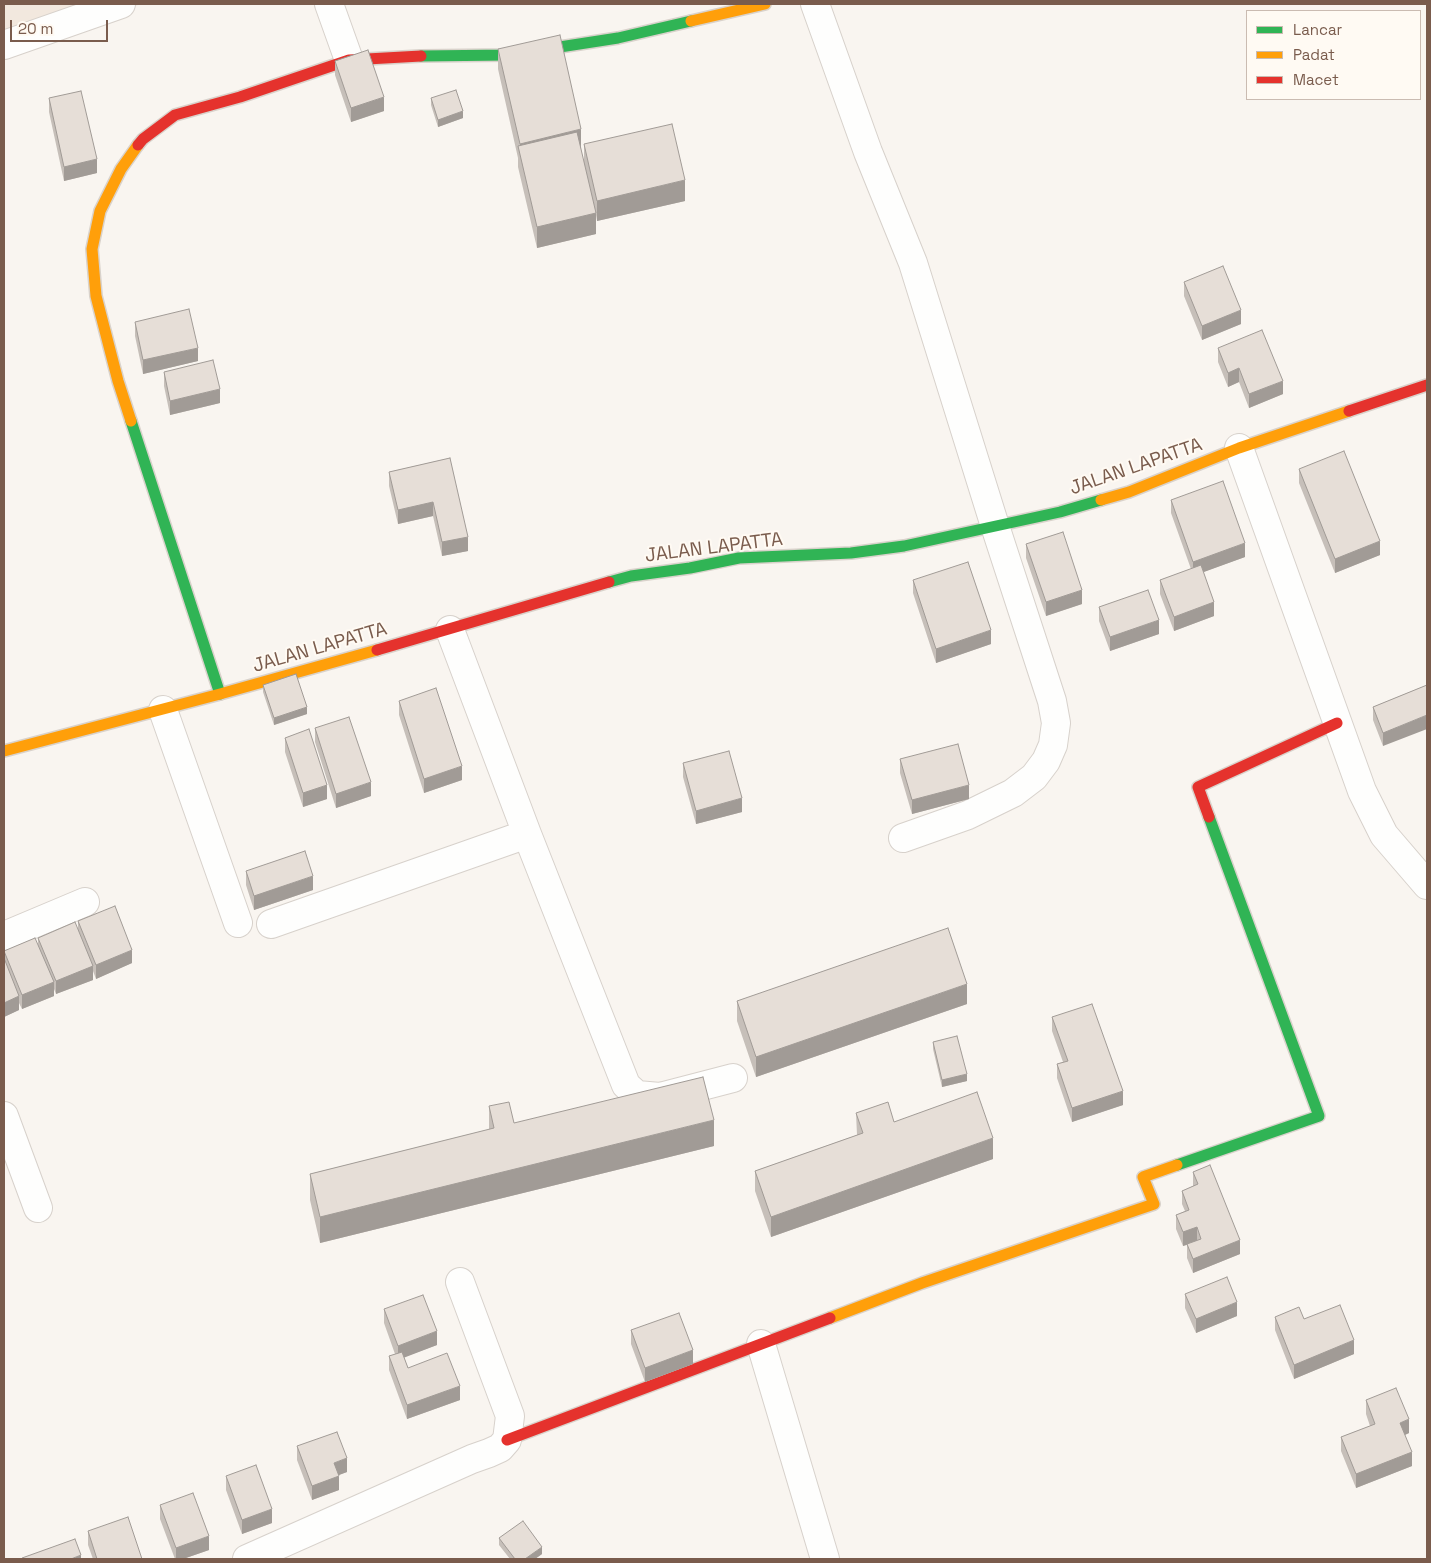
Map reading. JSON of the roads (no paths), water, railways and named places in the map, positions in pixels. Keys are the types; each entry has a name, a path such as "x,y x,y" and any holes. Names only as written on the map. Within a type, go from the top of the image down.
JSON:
{"street":[{"path":"4,44 121,4"},
{"path":"329,4 349,60"},
{"path":"220,694 118,381 96,296 92,249 100,211 120,169 143,139 175,115 240,97 349,60 391,57 508,55 618,38 764,4"},
{"path":"815,4 868,152 913,263 1052,701 1056,723 1054,745 1046,761 1034,776 1013,793 968,815 903,838"},
{"name":"JALAN LAPATTA","path":"4,751 163,710 450,630 538,602 631,576 690,568 739,558 851,553 904,546 1060,512 1129,492 1239,448 1427,385"},
{"path":"1239,448 1362,791 1384,835 1421,870"},
{"path":"450,630 527,834 626,1085 637,1095 660,1097 733,1078"},
{"path":"163,710 238,922"},
{"path":"247,1559 472,1459 489,1454 500,1448 507,1440 922,1283 1154,1204 1143,1177 1319,1116 1198,787 1338,723"},
{"path":"271,924 527,834"},
{"path":"4,936 85,902"},
{"path":"4,1116 38,1208"},
{"path":"460,1282 510,1416 507,1440"},
{"path":"761,1344 825,1559"}]}
